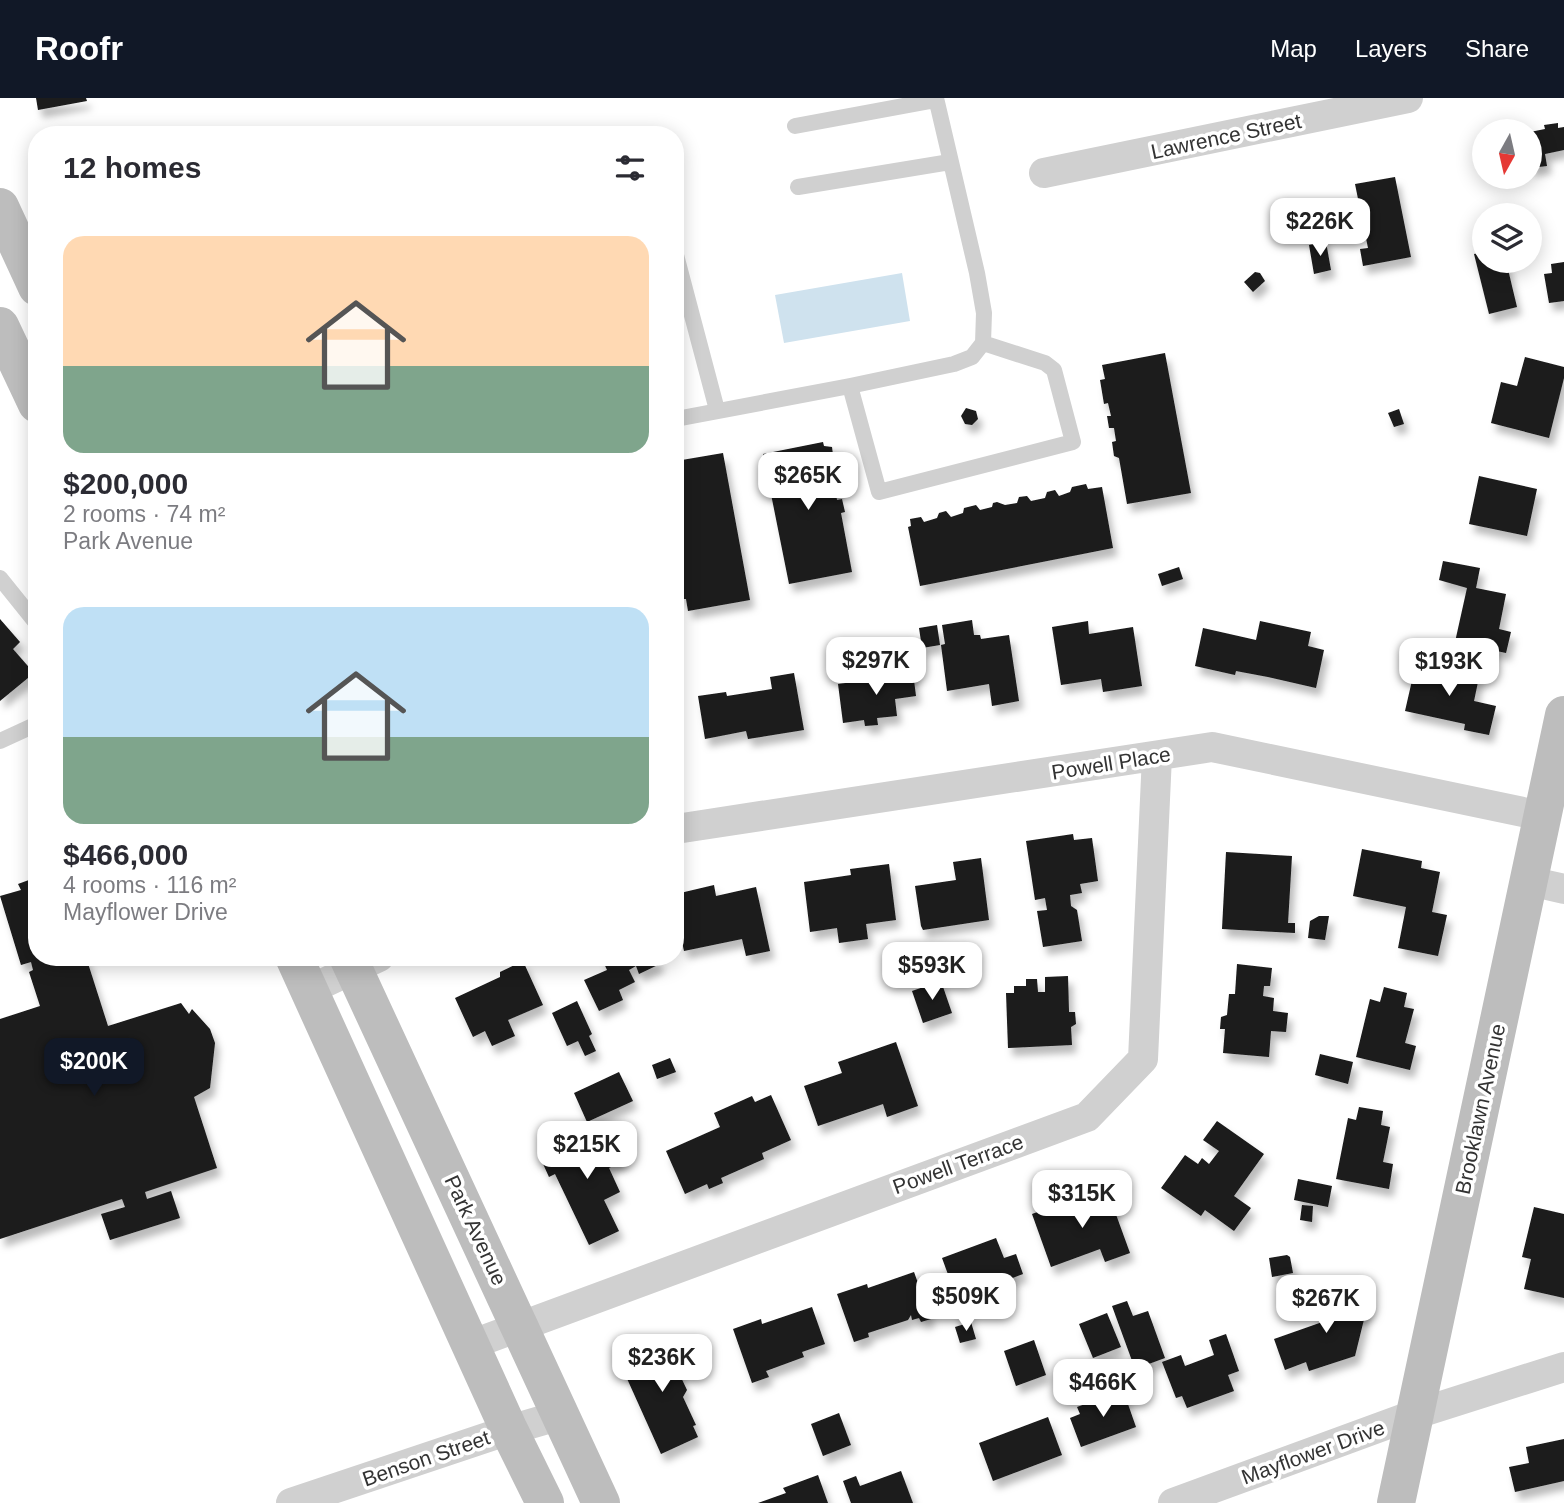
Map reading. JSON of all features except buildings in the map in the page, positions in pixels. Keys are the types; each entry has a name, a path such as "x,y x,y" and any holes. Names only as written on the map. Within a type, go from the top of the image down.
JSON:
{"main road":[{"path":"0,207 28,268"},
{"path":"0,326 28,385"},
{"name":"Brooklawn Avenue","path":"1396,1503 1413,1415 1546,885 1542,816 1564,715"},
{"name":"Park Avenue","path":"362,966 601,1503"},
{"path":"302,974 509,1430 545,1503"}],"street":[{"name":"Lawrence Street","path":"1044,173 1408,98"},
{"name":"Powell Place","path":"684,828 1212,747 1542,816"},
{"name":"Powell Terrace","path":"470,1345 1087,1116 1143,1059 1157,756"},
{"path":"302,974 338,966"},
{"name":"Mayflower Drive","path":"1173,1503 1413,1415 1564,1367"},
{"name":"Benson Street","path":"291,1503 561,1415"}],"lane":[{"path":"684,417 954,364 972,357 983,343 984,313 977,273 936,99 795,126"},
{"path":"799,187 950,162"},
{"path":"684,285 717,410"},
{"path":"850,386 879,492 1073,442 1055,370 1045,363 983,343"},
{"path":"0,578 28,613"},
{"path":"0,741 28,728"}],"water":[{"path":"902,273 910,321 784,343 775,295"}]}
